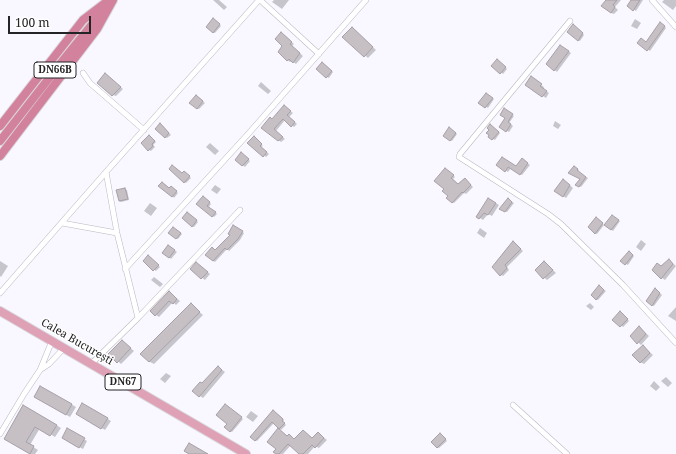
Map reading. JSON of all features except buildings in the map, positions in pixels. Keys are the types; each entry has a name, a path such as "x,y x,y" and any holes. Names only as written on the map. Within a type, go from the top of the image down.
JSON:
{"highway":[{"path":"0,126 83,20 111,0"},
{"path":"0,156 97,29 111,0"},
{"name":"DN66B","path":"0,141 111,0"}],"main road":[{"name":"Calea București","path":"0,311 246,454"}],"street":[{"path":"0,294 259,0 319,54"},
{"path":"125,269 366,0"},
{"path":"652,0 676,27"},
{"path":"570,20 460,154 460,157 561,224 622,285 676,343"},
{"path":"83,73 90,83 144,130"},
{"path":"106,172 117,233 138,318"},
{"path":"91,364 138,318 240,210"},
{"path":"62,223 117,233"},
{"path":"0,434 40,370 52,341"},
{"path":"40,370 49,364 64,348"},
{"path":"512,405 566,454"}]}
